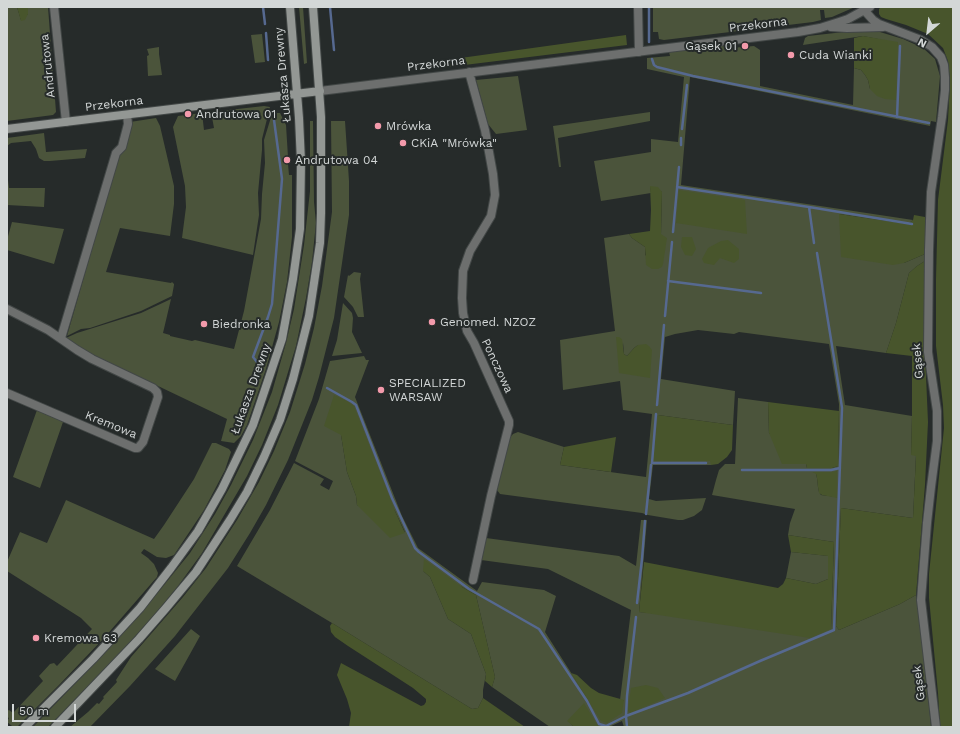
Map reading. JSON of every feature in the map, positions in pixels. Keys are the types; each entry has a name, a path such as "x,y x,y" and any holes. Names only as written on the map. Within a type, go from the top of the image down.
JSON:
{"main road":[{"name":"Łukasza Drewny","path":"25,727 93,659 140,608 171,568 198,531 222,489 253,425 282,339 296,261 300,229 300,118 290,7"},
{"path":"55,727 143,634 196,572 220,537 247,492 280,420 293,379 309,316 320,243 321,118 313,7"},
{"name":"Przekorna","path":"7,129 320,91"}],"street":[{"name":"Andrutowa","path":"54,7 66,122"},
{"path":"638,7 639,52"},
{"name":"Przekorna","path":"320,91 798,32 824,27 848,19 867,9"},
{"name":"Gąsek","path":"867,9 873,20 885,27 921,40 932,47 941,57 944,65 945,90 931,192 929,250 928,345 937,411 937,441 927,523 921,600 936,727"},
{"name":"Gąsek","path":"824,27 885,27"},
{"name":"Ponczowa","path":"469,72 485,130 494,180 495,195 491,216 470,251 463,271 463,314 467,331 474,342 509,421 473,580"},
{"path":"61,338 116,153 122,147 128,124 127,115"},
{"name":"Kremowa","path":"7,309 31,320 92,359 155,390 157,392 158,400 142,445 138,448 133,448 7,394"}],"green space":[{"path":"7,7 17,7 21,20 28,14 28,7 48,7 56,112 53,115 7,121"},
{"path":"17,7 28,7 28,14 25,20 21,21"},
{"path":"299,7 303,7 307,63 304,64"},
{"path":"653,7 855,7 832,17 825,18 824,10 820,10 821,20 813,22 664,40 659,39 658,32 653,32"},
{"path":"881,7 953,7 953,727 940,727 929,598 929,574 944,428 943,405 936,346 936,279 938,200 948,120 950,81 948,61 943,48 928,34 881,17 879,14 879,9"},
{"path":"862,30 880,32 903,39 923,48 935,59 940,76 936,122 931,121 930,126 690,77 681,185 913,220 908,224 839,214 904,263 925,254 925,261 909,273 896,323 886,353 836,346 845,405 912,416 911,455 916,455 913,518 841,508 836,626 839,630 900,604 916,595 931,727 624,727 622,721 609,727 594,727 598,726 568,721 574,727 550,727 492,687 495,677 476,595 462,587 423,571 430,577 448,619 471,634 486,674 483,698 478,708 472,709 237,566 270,510 294,463 324,479 320,485 329,490 333,481 295,461 319,399 330,361 364,356 366,360 369,360 355,397 402,516 418,548 477,591 482,582 544,590 556,596 545,632 602,721 624,700 620,700 631,610 548,569 481,560 486,538 619,556 636,566 641,520 647,520 639,612 831,629 834,542 788,535 795,509 712,495 719,470 725,464 735,464 738,398 768,402 769,433 806,464 807,468 832,468 838,466 839,404 829,344 739,332 734,334 698,330 665,337 661,379 735,391 733,425 658,415 711,461 711,465 653,465 649,499 656,501 706,498 702,510 694,516 683,520 678,520 642,513 500,494 497,490 509,439 513,434 518,432 564,447 560,465 646,477 652,414 623,410 620,381 563,390 560,340 615,331 604,238 629,234 632,238 645,247 645,256 661,234 662,192 650,187 651,193 601,201 594,161 651,152 651,139 678,142 684,77 647,69 647,58 670,56 669,52 730,45 731,48 754,46 760,50 760,86 853,105 854,68 861,70 865,75 870,89 878,39 863,36 803,45 805,38 808,36","holes":["623,343 624,354 627,356 638,345 619,373","341,435 395,511 405,532 357,505 356,496 347,472","832,472 837,497 821,495 819,492 816,474"]},
{"path":"262,34 265,62 255,63 251,35"},
{"path":"626,35 627,45 440,68 439,61"},
{"path":"863,36 898,42 896,100 885,99 877,96 870,89 868,80 861,70 854,68 854,38"},
{"path":"159,47 162,75 148,76 147,56 149,55 147,49"},
{"path":"518,76 527,130 496,134 488,124 476,80"},
{"path":"264,106 270,107 262,139 258,193 259,215 253,255 182,238 186,207 185,186 173,127 178,116 202,113 204,130 214,128 211,112"},
{"path":"650,112 650,121 558,138 561,167 559,167 553,126"},
{"path":"280,113 286,125 288,157 286,157 286,163 288,164 289,175 292,175 292,237 287,282 279,322 266,369 247,425 241,436 234,443 221,441 227,419 89,353 66,338 77,333 141,313 171,299 163,333 192,341 195,340 234,349 244,311 261,219 265,163 264,140 272,114"},
{"path":"156,118 160,126 174,186 174,204 170,236 120,228 106,272 172,282 174,285 172,296 141,311 90,328 81,329 67,336 118,158 124,147 130,122"},
{"path":"310,121 313,121 314,202 316,223 312,262 296,346 278,405 262,445 247,476 202,553 178,586 123,650 48,727 33,727 125,631 190,553 215,514 253,440 272,392 294,309 304,245 310,191"},
{"path":"331,121 345,121 349,181 349,215 334,318 312,400 288,460 266,505 228,568 175,636 130,686 90,727 70,727 97,703 99,704 104,698 103,697 117,682 116,680 131,657 206,568 237,520 259,482 274,451 290,412 305,364 322,286 332,212"},
{"path":"44,133 46,152 87,149 85,158 44,161 39,158 31,141 11,143 7,146 7,138"},
{"path":"7,172 9,188 45,188 44,207 7,205"},
{"path":"650,186 658,187 662,192 661,234 667,238 663,264 662,267 658,269 652,269 646,265 645,247 632,238 629,234 650,231"},
{"path":"679,190 745,200 747,234 676,223"},
{"path":"839,214 908,224 913,220 914,215 925,217 925,254 904,263 893,265 841,257"},
{"path":"12,222 64,229 54,264 7,250 7,240"},
{"path":"682,237 692,237 696,249 692,256 685,255 681,247"},
{"path":"728,240 739,249 739,259 734,263 720,258 714,265 704,263 702,259 708,248 721,241"},
{"path":"925,261 924,330 928,422 925,485 916,595 900,604 839,630 836,626 841,508 913,518 916,456 911,455 912,356 886,353 896,323 909,273"},
{"path":"354,272 361,273 360,279 364,317 358,317 353,307 344,297 348,275 349,276"},
{"path":"343,303 352,313 352,332 362,353 332,356 337,340"},
{"path":"616,337 622,339 624,354 627,356 638,345 646,344 649,346 652,350 650,378 619,373"},
{"path":"334,395 354,406 405,533 390,538 357,505 356,496 347,472 341,435 324,426"},
{"path":"768,402 839,411 838,466 832,468 807,468 806,464 782,464 769,433"},
{"path":"37,410 63,422 40,488 13,477"},
{"path":"658,415 733,425 732,450 727,457 718,464 711,465 710,461 653,461"},
{"path":"616,437 611,472 560,465 564,447"},
{"path":"212,443 216,443 229,449 231,452 225,470 204,510 174,555 166,558 157,557 144,549 141,553 154,564 158,573 157,577 104,638 59,685 17,727 12,727 7,722 9,718 7,717 7,711 9,710 13,713 43,681 39,676 50,664 54,663 57,666 92,629 81,618 7,571 7,562 20,532 47,543 66,500 154,539 194,479"},
{"path":"837,471 837,498 819,493 816,474 812,472"},
{"path":"788,535 834,542 831,629 810,638 639,612 644,562 778,588 783,584 786,578 816,584 828,579 828,556 791,552"},
{"path":"791,552 829,556 828,579 816,584 786,578"},
{"path":"424,559 462,587 476,595 495,677 492,687 485,681 486,674 471,634 448,619 430,577 423,571"},
{"path":"332,623 472,709 478,708 483,698 525,727 349,727 351,713 337,675 341,663 421,706 424,705 426,699 413,688 335,637 331,632 330,626"},
{"path":"191,629 200,636 175,681 155,669"},
{"path":"571,673 577,675 599,693 624,700 622,713 607,723 601,721"},
{"path":"646,685 658,688 665,698 630,713 628,711 631,688"},
{"path":"584,703 598,726 574,727 567,721"}],"waterway":[{"path":"263,7 265,24"},
{"path":"330,7 334,50"},
{"path":"649,7 649,42"},
{"path":"266,33 268,60"},
{"path":"897,117 900,46"},
{"path":"652,59 654,65 657,67 693,76 929,123"},
{"path":"682,129 687,85"},
{"path":"257,362 253,357 272,304 282,179 274,120"},
{"path":"681,138 681,145"},
{"path":"673,232 679,167"},
{"path":"677,187 912,224"},
{"path":"809,207 814,243"},
{"path":"665,316 672,242"},
{"path":"327,388 356,405 392,498 415,548 469,589 539,629 587,701 599,724 606,726 626,716 688,693 834,630 842,408 817,253"},
{"path":"668,281 761,293"},
{"path":"657,405 664,325"},
{"path":"656,414 652,463 706,463"},
{"path":"646,514 651,465"},
{"path":"742,470 831,470 840,468"},
{"path":"637,603 645,521"},
{"path":"627,727 627,696 636,617"}],"place":[{"name":"Gąsek 01","path":"745,46"},
{"name":"Cuda Wianki","path":"791,55"},
{"name":"Andrutowa 01","path":"188,114"},
{"name":"Mrówka","path":"378,126"},
{"name":"CKiA \"Mrówka\"","path":"403,143"},
{"name":"Andrutowa 04","path":"287,160"},
{"name":"Genomed. NZOZ","path":"432,322"},
{"name":"Biedronka","path":"204,324"},
{"name":"SPECIALIZED WARSAW","path":"381,390"},
{"name":"Kremowa 63","path":"36,638"}]}
